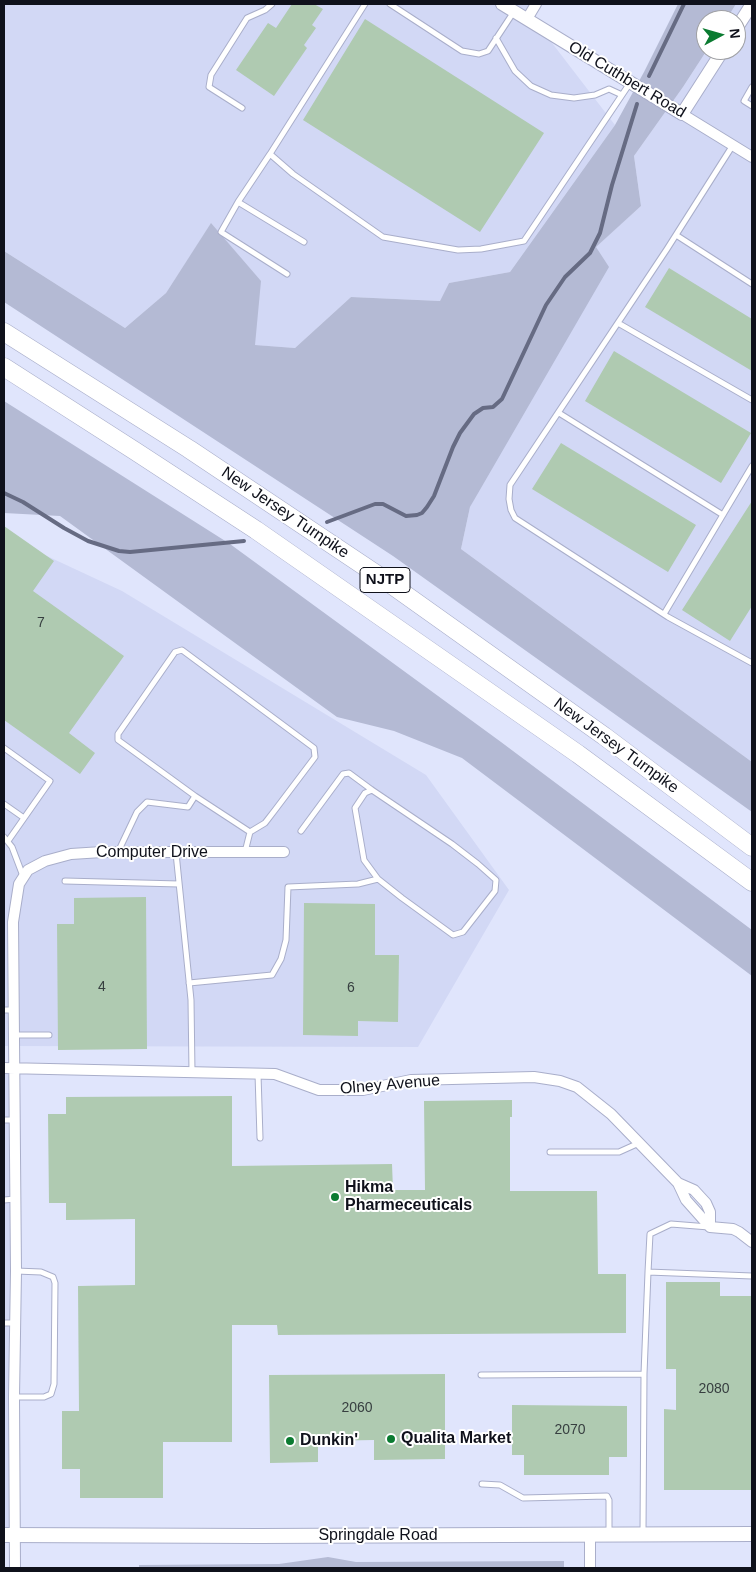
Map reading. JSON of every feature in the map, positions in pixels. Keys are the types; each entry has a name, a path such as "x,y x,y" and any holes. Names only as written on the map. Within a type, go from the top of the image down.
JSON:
{"highway":[{"name":"New Jersey Turnpike","path":"4,332 189,449 382,578 604,736 752,847"},
{"name":"New Jersey Turnpike","path":"4,367 256,530 578,754 752,882"}],"main road":[{"name":"Springdale Road","path":"9,1535 752,1534"}],"street":[{"name":"Old Cuthbert Road","path":"502,4 752,157"},
{"path":"527,19 536,4"},
{"path":"682,114 716,60"},
{"name":"Computer Drive","path":"24,876 28,870 45,861 71,854 118,852 284,852"},
{"path":"14,1568 9,1535 14,1398 9,1376 9,1323 16,1271 15,1199 9,1120 9,1068 13,1035 8,1010 13,922 19,884 24,876"},
{"name":"Olney Avenue","path":"9,1068 275,1074 318,1090 363,1090 411,1080 534,1077 560,1081 577,1087 611,1114 678,1183 686,1200 710,1227"},
{"path":"710,1227 732,1229 752,1242"},
{"path":"590,1535 590,1568"}],"lane":[{"path":"242,108 209,87 211,76 247,18 265,10 272,4"},
{"path":"287,274 222,232 238,202 364,4"},
{"path":"390,4 462,51 484,53 514,11"},
{"path":"496,38 515,71 531,86 551,95 574,98 595,95 608,89 622,94"},
{"path":"270,154 292,174 383,237 458,250 481,249 524,242 630,82"},
{"path":"752,87 744,102 752,106"},
{"path":"733,145 676,235 510,485 509,499 515,518 664,614 752,663"},
{"path":"238,202 304,242"},
{"path":"676,235 752,284"},
{"path":"618,323 752,400"},
{"path":"559,413 723,515"},
{"path":"664,614 752,466"},
{"path":"245,853 250,832 266,822 315,757 314,748 182,650 174,652 118,734 118,740 195,796 250,832"},
{"path":"4,748 50,781 24,818 6,839 12,847 24,876"},
{"path":"301,831 343,774 349,773 452,844 496,880 495,891 463,932 453,935 378,879 364,860 355,808 366,793 372,790"},
{"path":"118,852 137,812 147,802 188,807 195,796"},
{"path":"4,804 24,818"},
{"path":"176,853 191,1000 192,1072"},
{"path":"189,983 272,975 281,959 286,940 288,887 358,884 378,879"},
{"path":"65,881 179,884"},
{"path":"13,1035 49,1035"},
{"path":"258,1073 260,1138"},
{"path":"550,1152 619,1152 639,1143"},
{"path":"4,1200 15,1199"},
{"path":"643,1534 644,1374 650,1234 671,1224 710,1227"},
{"path":"14,1398 44,1397 51,1394 54,1384 55,1283 52,1278 41,1272 16,1271"},
{"path":"648,1272 752,1276"},
{"path":"481,1375 644,1374"},
{"path":"482,1484 500,1485 523,1498 607,1496 609,1500 609,1535"}],"shaded area":[{"path":"4,4 535,4 529,13 615,125 510,272 449,283 440,301 351,297 295,348 254,345 260,281 211,224 166,293 125,328 4,251"},
{"path":"678,4 736,4 732,10 696,10 696,60 701,60 634,156 641,206 596,247 609,267 470,507 461,549 752,762 752,812 393,556 4,302 4,251 125,328 166,293 211,223 261,281 255,345 295,348 351,297 440,301 449,283 510,272 615,125"},
{"path":"736,4 752,4 752,762 461,549 470,507 595,247 641,206 634,156 701,60 746,60 746,10 732,10"},
{"path":"4,401 230,544 501,742 752,930 752,976 462,758 394,731 337,717 60,516 4,513"},
{"path":"4,536 122,591 426,775 509,890 418,1047 4,1046"},
{"path":"4,1068 13,1068 14,1535 4,1535"},
{"path":"328,1557 356,1562 564,1561 564,1568 139,1568 139,1565 279,1564"}],"building":[{"path":"292,4 314,4 323,9 312,25 316,28 304,45 307,48 274,96 236,70 268,23 276,28"},
{"path":"365,19 544,133 480,232 303,120"},
{"path":"669,268 752,319 752,371 645,307"},
{"path":"614,351 751,433 721,483 585,401"},
{"path":"561,443 696,525 668,572 532,489"},
{"path":"752,501 752,606 730,641 682,610"},
{"path":"4,526 54,561 33,591 124,656 69,733 95,753 80,774 4,720"},
{"path":"146,897 147,1049 58,1050 57,924 74,924 74,898"},
{"path":"304,903 375,904 375,955 399,955 398,1022 358,1021 358,1036 303,1035"},
{"path":"232,1096 232,1166 392,1164 393,1190 425,1190 424,1101 512,1100 512,1117 510,1117 510,1191 597,1191 598,1274 626,1274 626,1333 278,1335 277,1325 232,1325 232,1442 163,1442 163,1498 80,1498 80,1469 62,1469 62,1411 79,1411 78,1286 135,1285 135,1219 66,1220 66,1203 49,1203 48,1114 66,1114 66,1097"},
{"path":"666,1282 720,1282 720,1296 752,1296 752,1490 664,1490 664,1409 676,1410 676,1369 666,1369"},
{"path":"445,1374 445,1459 374,1460 374,1440 318,1441 318,1462 270,1463 269,1375"},
{"path":"512,1405 627,1406 627,1457 609,1457 609,1475 524,1475 524,1455 512,1455"}],"waterway":[{"path":"649,76 684,4"},
{"path":"327,522 375,504 383,504 406,516 422,513 427,507 434,496 460,433 474,414 483,408 493,407 502,399 546,305 565,277 590,253 600,233 612,185 637,104"},
{"path":"4,493 23,502 88,541 119,551 130,552 244,541"}],"place":[{"name":"Hikma Pharmeceuticals","path":"335,1197"},
{"name":"Qualita Market","path":"391,1439"},
{"name":"Dunkin'","path":"290,1441"}]}
